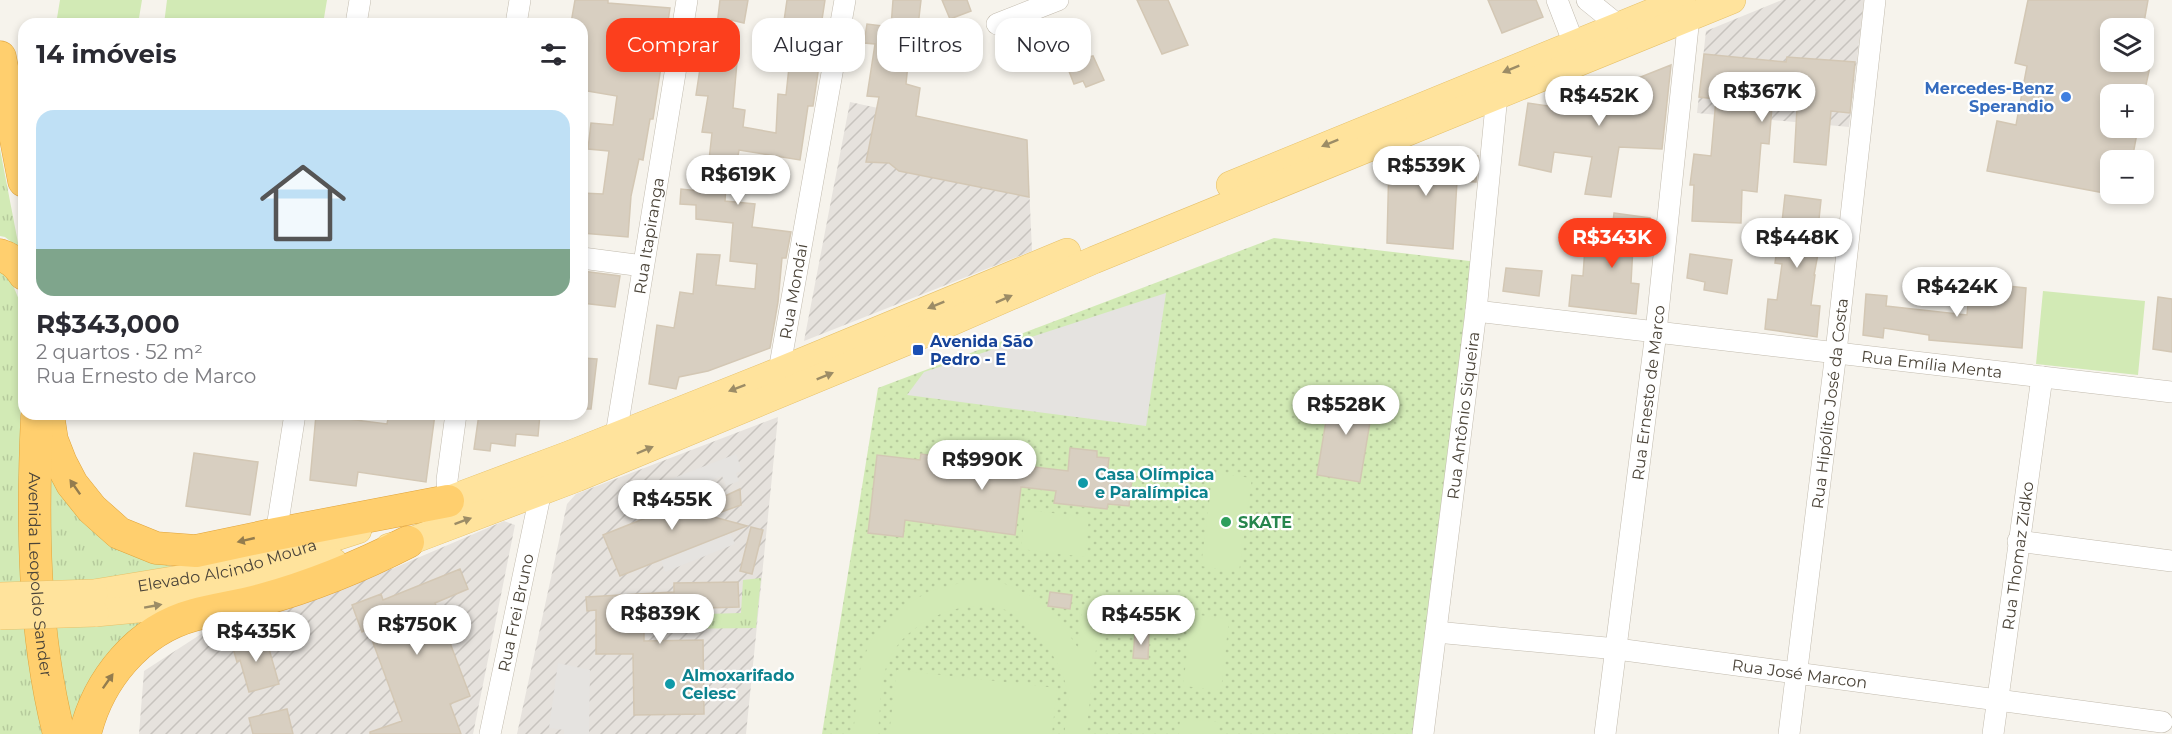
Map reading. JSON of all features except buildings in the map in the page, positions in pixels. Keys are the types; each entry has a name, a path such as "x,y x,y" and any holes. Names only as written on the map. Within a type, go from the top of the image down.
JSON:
{"highway":[{"path":"0,57 18,151"},
{"path":"0,255 8,257 18,265"},
{"name":"Avenida Leopoldo Sander","path":"37,420 34,557 45,657 59,734"},
{"path":"49,420 52,440 72,484 92,509 119,533 156,548 196,551 448,501"},
{"path":"85,734 90,713 104,684 123,660 140,645 172,624 192,616 261,600 344,573 408,542"}],"main road":[{"path":"448,501 779,371 1619,26 1732,0"},
{"path":"408,542 541,491 908,342 1094,260 1438,121 1686,9"},
{"name":"Elevado Alcindo Moura","path":"0,616 94,603 234,570 448,501"},
{"name":"Elevado Alcindo Moura","path":"0,596 148,608 236,590 408,542"}],"street":[{"path":"357,18 360,0"},
{"path":"517,18 519,0"},
{"name":"Rua Itapiranga","path":"616,435 687,0"},
{"name":"Rua Mondaí","path":"779,371 845,0"},
{"path":"1013,18 1058,0"},
{"path":"1557,0 1574,44"},
{"path":"1587,0 1619,26"},
{"name":"Rua Hipólito José da Costa","path":"1789,734 1836,352 1875,0"},
{"name":"Rua Ernesto de Marco","path":"1605,734 1656,332 1686,9"},
{"name":"Rua Antônio Siqueira","path":"1423,734 1476,310 1497,95"},
{"path":"588,259 643,266"},
{"name":"Rua Emília Menta","path":"1476,310 2172,392"},
{"name":"Rua Thomaz Zidko","path":"1993,734 2042,377"},
{"path":"276,534 294,420"},
{"path":"448,501 447,480 455,420"},
{"name":"Rua Frei Bruno","path":"490,734 541,491"},
{"path":"2018,541 2172,561"},
{"name":"Rua José Marcon","path":"1436,632 1617,650 1997,702 2163,722"}],"shaded area":[{"path":"1782,0 1864,0 1849,127 1697,113 1706,31"},
{"path":"850,102 1027,140 1032,251 804,341"},
{"path":"1166,293 1146,426 907,395 924,372"},
{"path":"778,417 746,734 517,734 567,504 576,494"},
{"path":"736,454 742,471 736,473 739,481 726,486 722,476 651,504 645,489"},
{"path":"504,521 515,525 473,734 139,734 144,671 212,627 394,568"},
{"path":"730,533 735,544 665,572 661,560"},
{"path":"558,663 590,670 589,734 564,734 564,730 549,728"}],"green space":[{"path":"60,0 142,0 139,18 57,18"},
{"path":"167,0 327,0 324,18 165,18"},
{"path":"0,149 18,247 0,236"},
{"path":"1274,238 1478,262 1421,734 822,734 878,388"},
{"path":"0,270 11,280 18,298 18,420 20,420 21,461 46,734 0,734"},
{"path":"2043,291 2145,301 2138,375 2036,364"},
{"path":"45,445 137,552 182,571 66,734 53,633"},
{"name":"SKATE","path":"1213,473 1252,478 1239,572 1201,566"},
{"path":"1025,510 1089,517 1085,557 1021,549"},
{"path":"761,578 756,628 668,629 668,615 741,613 743,580"},
{"path":"964,582 1001,582 1031,596 1056,615 1078,648 1083,605 1101,607 1086,734 1064,734 1068,707 1066,685 1050,651 1039,637 1027,623 1012,613 1004,609 982,606 941,614 928,620 906,636 891,655 887,665 882,688 878,734 853,734 861,662 876,632 902,607 930,591"},
{"path":"1192,614 1229,619 1221,690 1183,686"},
{"path":"897,670 1057,688 1052,734 889,734"},
{"path":"1180,718 1218,722 1217,734 1179,734"}],"place":[{"name":"Mercedes-Benz Sperandio","path":"2066,97"},
{"name":"Avenida São Pedro - E","path":"918,350"},
{"name":"Casa Olímpica e Paralímpica","path":"1083,483"},
{"name":"SKATE","path":"1226,522"},
{"name":"Almoxarifado Celesc","path":"670,684"}]}
